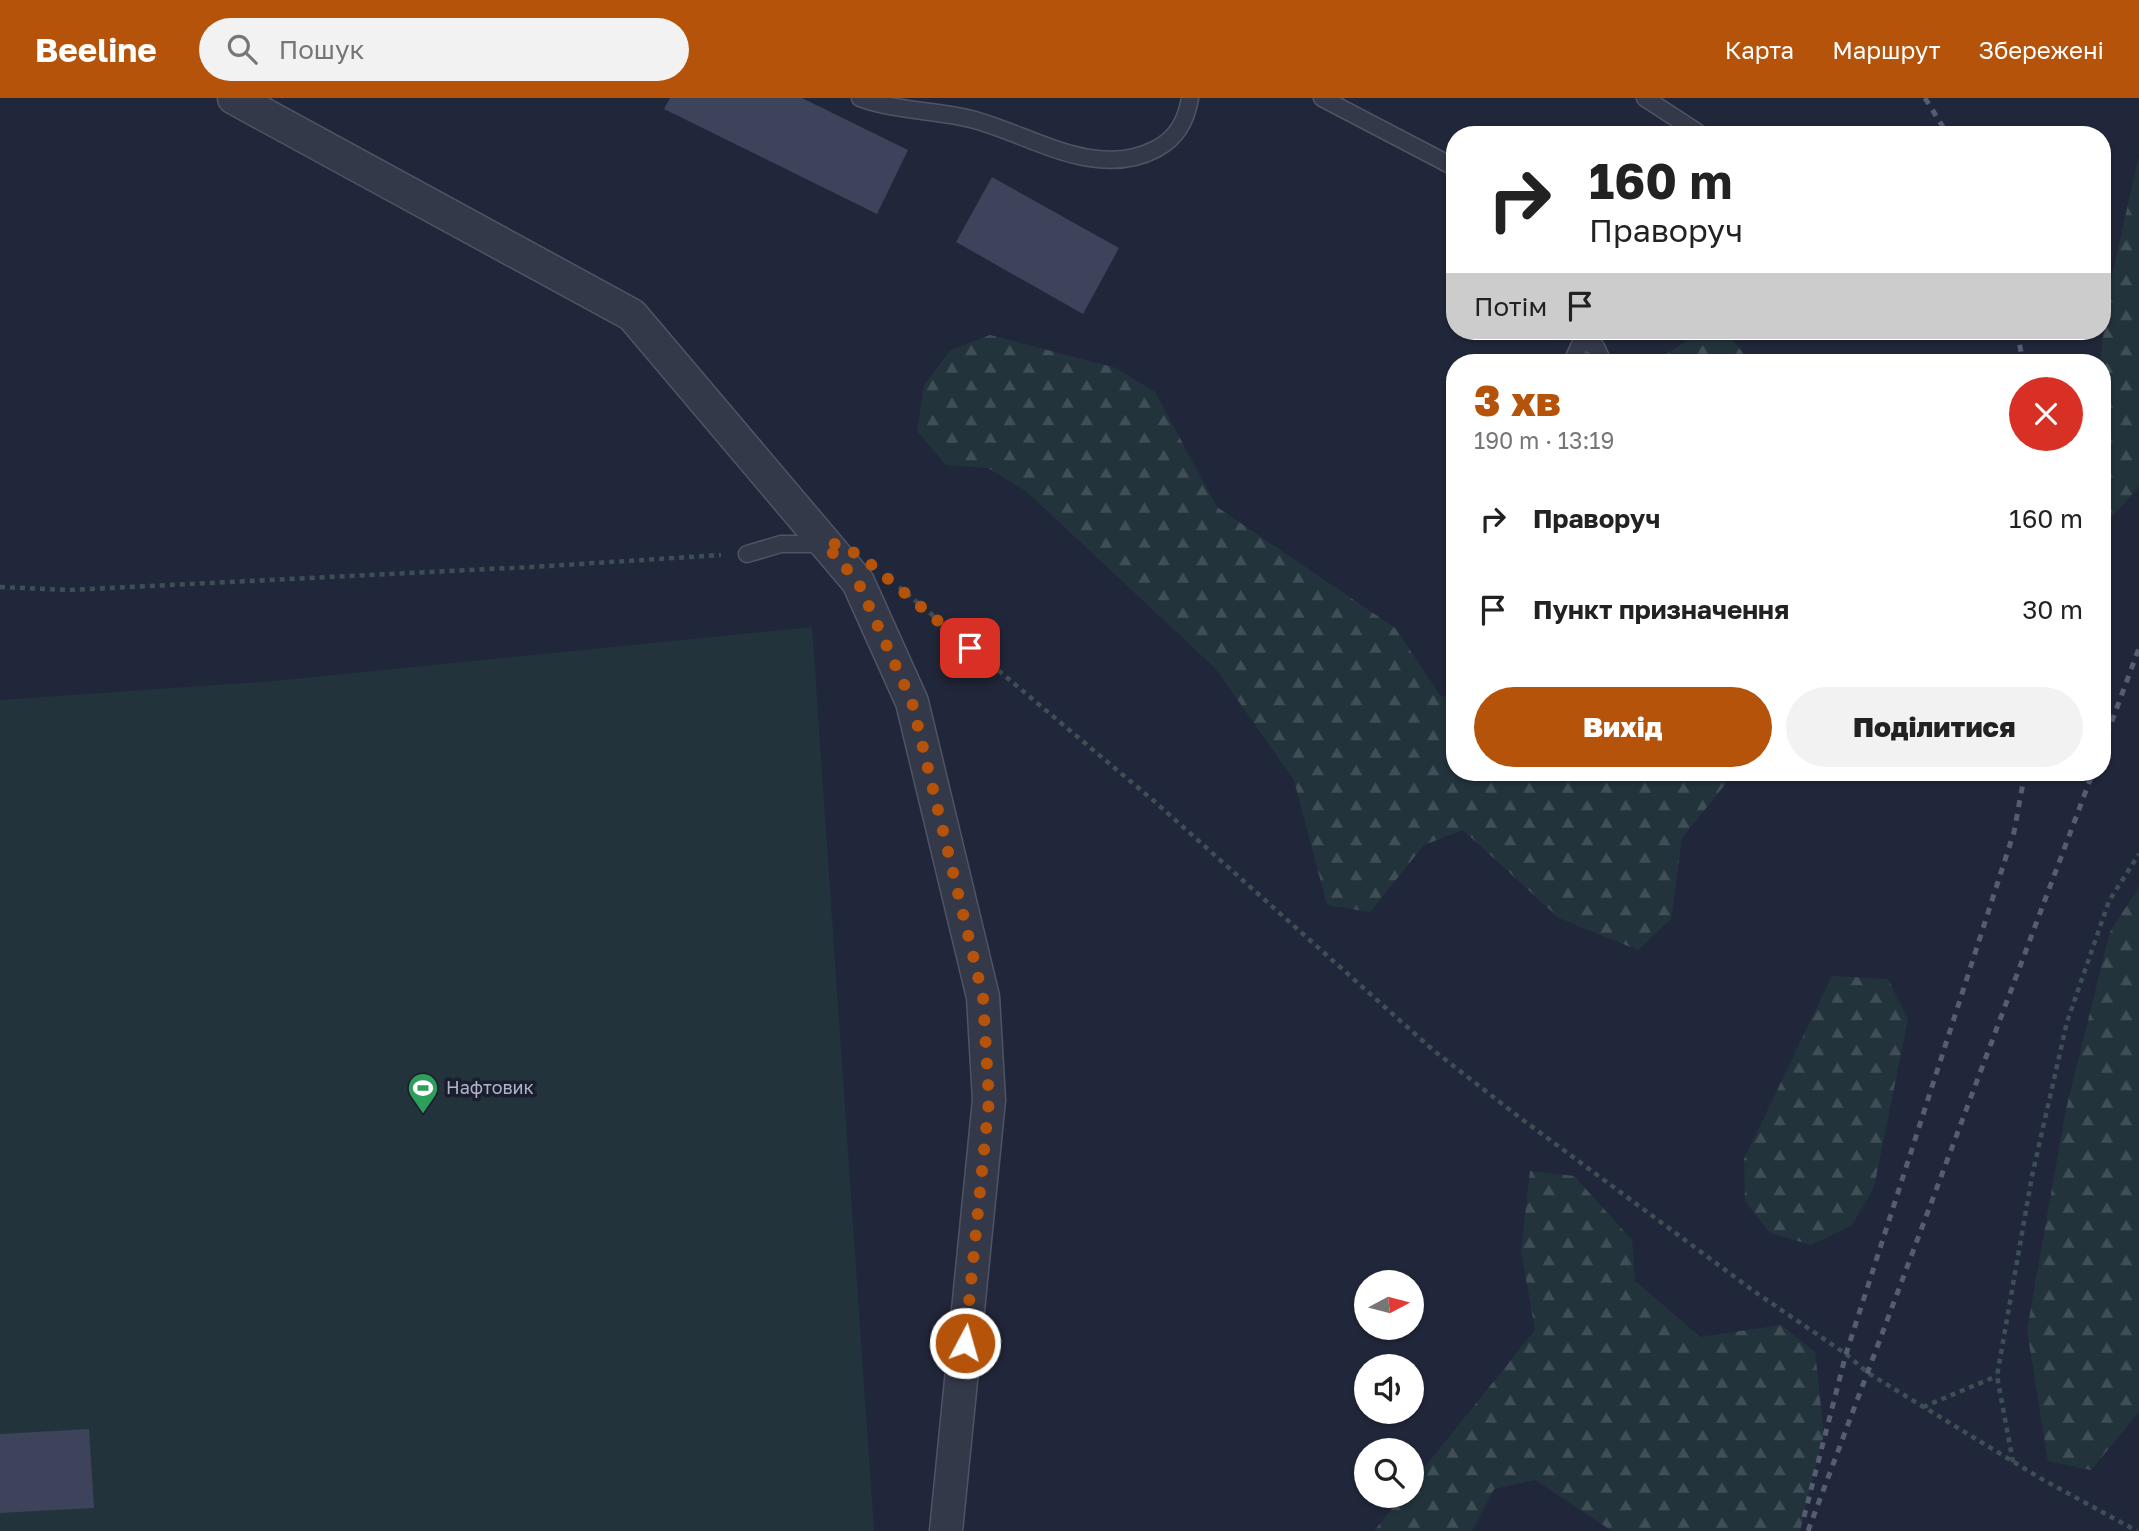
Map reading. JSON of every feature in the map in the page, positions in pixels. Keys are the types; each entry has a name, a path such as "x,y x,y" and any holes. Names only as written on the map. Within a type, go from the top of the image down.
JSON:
{"street":[{"path":"234,98 632,316 858,582 912,702 983,997 989,1100 946,1531"}],"lane":[{"path":"860,98 879,105 971,119 1097,160 1140,157 1162,146 1179,132 1190,98"},
{"path":"1322,98 1446,163"},
{"path":"1646,98 1688,126"},
{"path":"1587,340 1599,354"},
{"path":"747,554 781,544 825,544"}],"path":[{"path":"0,587 69,590 747,554"},
{"path":"890,580 1154,801 1433,1049 1519,1117 1755,1292 1846,1354 1868,1373 2013,1462 2137,1531"},
{"path":"2013,1462 1997,1376 2032,1176 2067,1022 2109,901 2139,853"},
{"path":"1923,1407 1997,1376"}],"green space":[{"path":"2139,156 2139,487 2111,518 2111,354 2101,354 2103,340 2111,340 2111,280"},
{"path":"990,335 1116,368 1155,392 1217,507 1395,628 1440,695 1446,698 1446,781 1728,781 1682,838 1671,919 1638,950 1559,918 1463,830 1424,845 1370,912 1327,905 1294,780 1216,669 1026,491 988,468 946,465 917,431 924,385 951,350"},
{"path":"1688,340 1733,340 1743,353 1743,354 1666,354"},
{"name":"Нафтовик","path":"812,627 874,1531 0,1531 0,700 275,681"},
{"path":"2139,887 2139,1412 2091,1470 2048,1461 2027,1330 2066,1109 2110,932"},
{"path":"1832,976 1888,979 1908,1019 1874,1187 1852,1225 1811,1245 1770,1233 1745,1201 1744,1159"},
{"path":"1530,1171 1574,1176 1632,1240 1635,1281 1700,1337 1781,1325 1815,1352 1824,1434 1800,1531 1612,1531 1535,1480 1494,1489 1472,1531 1374,1531 1392,1508 1424,1508 1424,1468 1535,1330 1521,1251"}],"building":[{"path":"670,98 802,98 908,150 877,214 664,109"},
{"path":"992,177 1119,248 1083,314 956,242"},
{"path":"89,1429 94,1508 0,1513 0,1434"}],"railway":[{"path":"1925,98 1942,126"},
{"path":"2019,340 2021,354"},
{"path":"2111,724 2139,648"},
{"path":"1804,1517 1846,1354 2014,832 2023,781"},
{"path":"1808,1531 2090,781"}],"place":[{"name":"Нафтовик","path":"423,1115"}],"route":[{"path":"965,1343 989,1100 983,997 912,702 858,582 825,544 841,544 868,562 970,648"}]}
